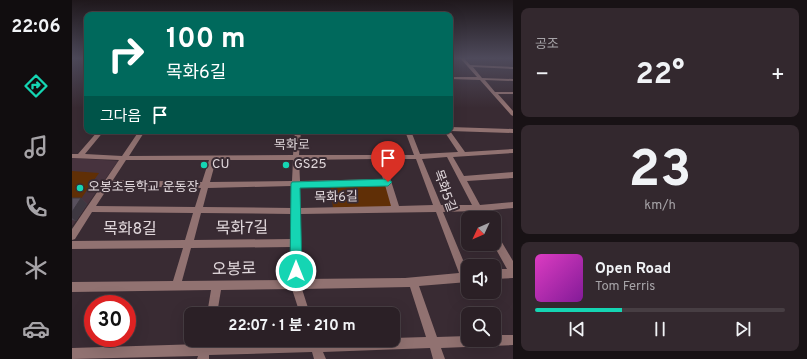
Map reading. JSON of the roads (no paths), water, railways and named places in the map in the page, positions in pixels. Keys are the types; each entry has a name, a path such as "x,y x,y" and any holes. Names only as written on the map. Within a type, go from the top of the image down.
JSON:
{"street":[{"path":"477,75 513,114"},
{"path":"486,75 488,79"},
{"path":"453,78 513,80"},
{"path":"494,93 513,93"},
{"path":"453,129 513,131"},
{"path":"80,157 99,134"},
{"path":"72,236 140,134"},
{"path":"298,134 296,158 296,285 303,307"},
{"name":"목화5길","path":"409,134 419,156 437,208 461,265"},
{"path":"449,134 463,154"},
{"name":"목화로","path":"72,156 124,158 296,158 419,156 513,151"},
{"path":"449,154 461,179 480,211"},
{"path":"380,157 396,209"},
{"path":"176,286 213,158"},
{"path":"461,179 513,175"},
{"name":"목화6길","path":"296,184 388,182"},
{"path":"108,183 206,185 296,184"},
{"name":"목화6길","path":"296,211 478,208 513,205"},
{"name":"목화8길","path":"91,209 199,209"},
{"name":"목화7길","path":"199,209 296,211"},
{"name":"목화7길","path":"189,245 296,243"},
{"name":"목화8길","path":"72,245 189,245"},
{"path":"501,250 513,271 501,273"},
{"name":"오봉로","path":"72,287 413,283 461,278"},
{"path":"413,283 439,359"},
{"path":"213,307 217,286"},
{"path":"400,343 513,340"},
{"path":"72,354 252,347"},
{"path":"316,347 320,359"}],"place":[{"name":"CU","path":"204,165"},
{"name":"GS25","path":"286,165"},
{"name":"오봉초등학교 운동장","path":"80,188"}]}
